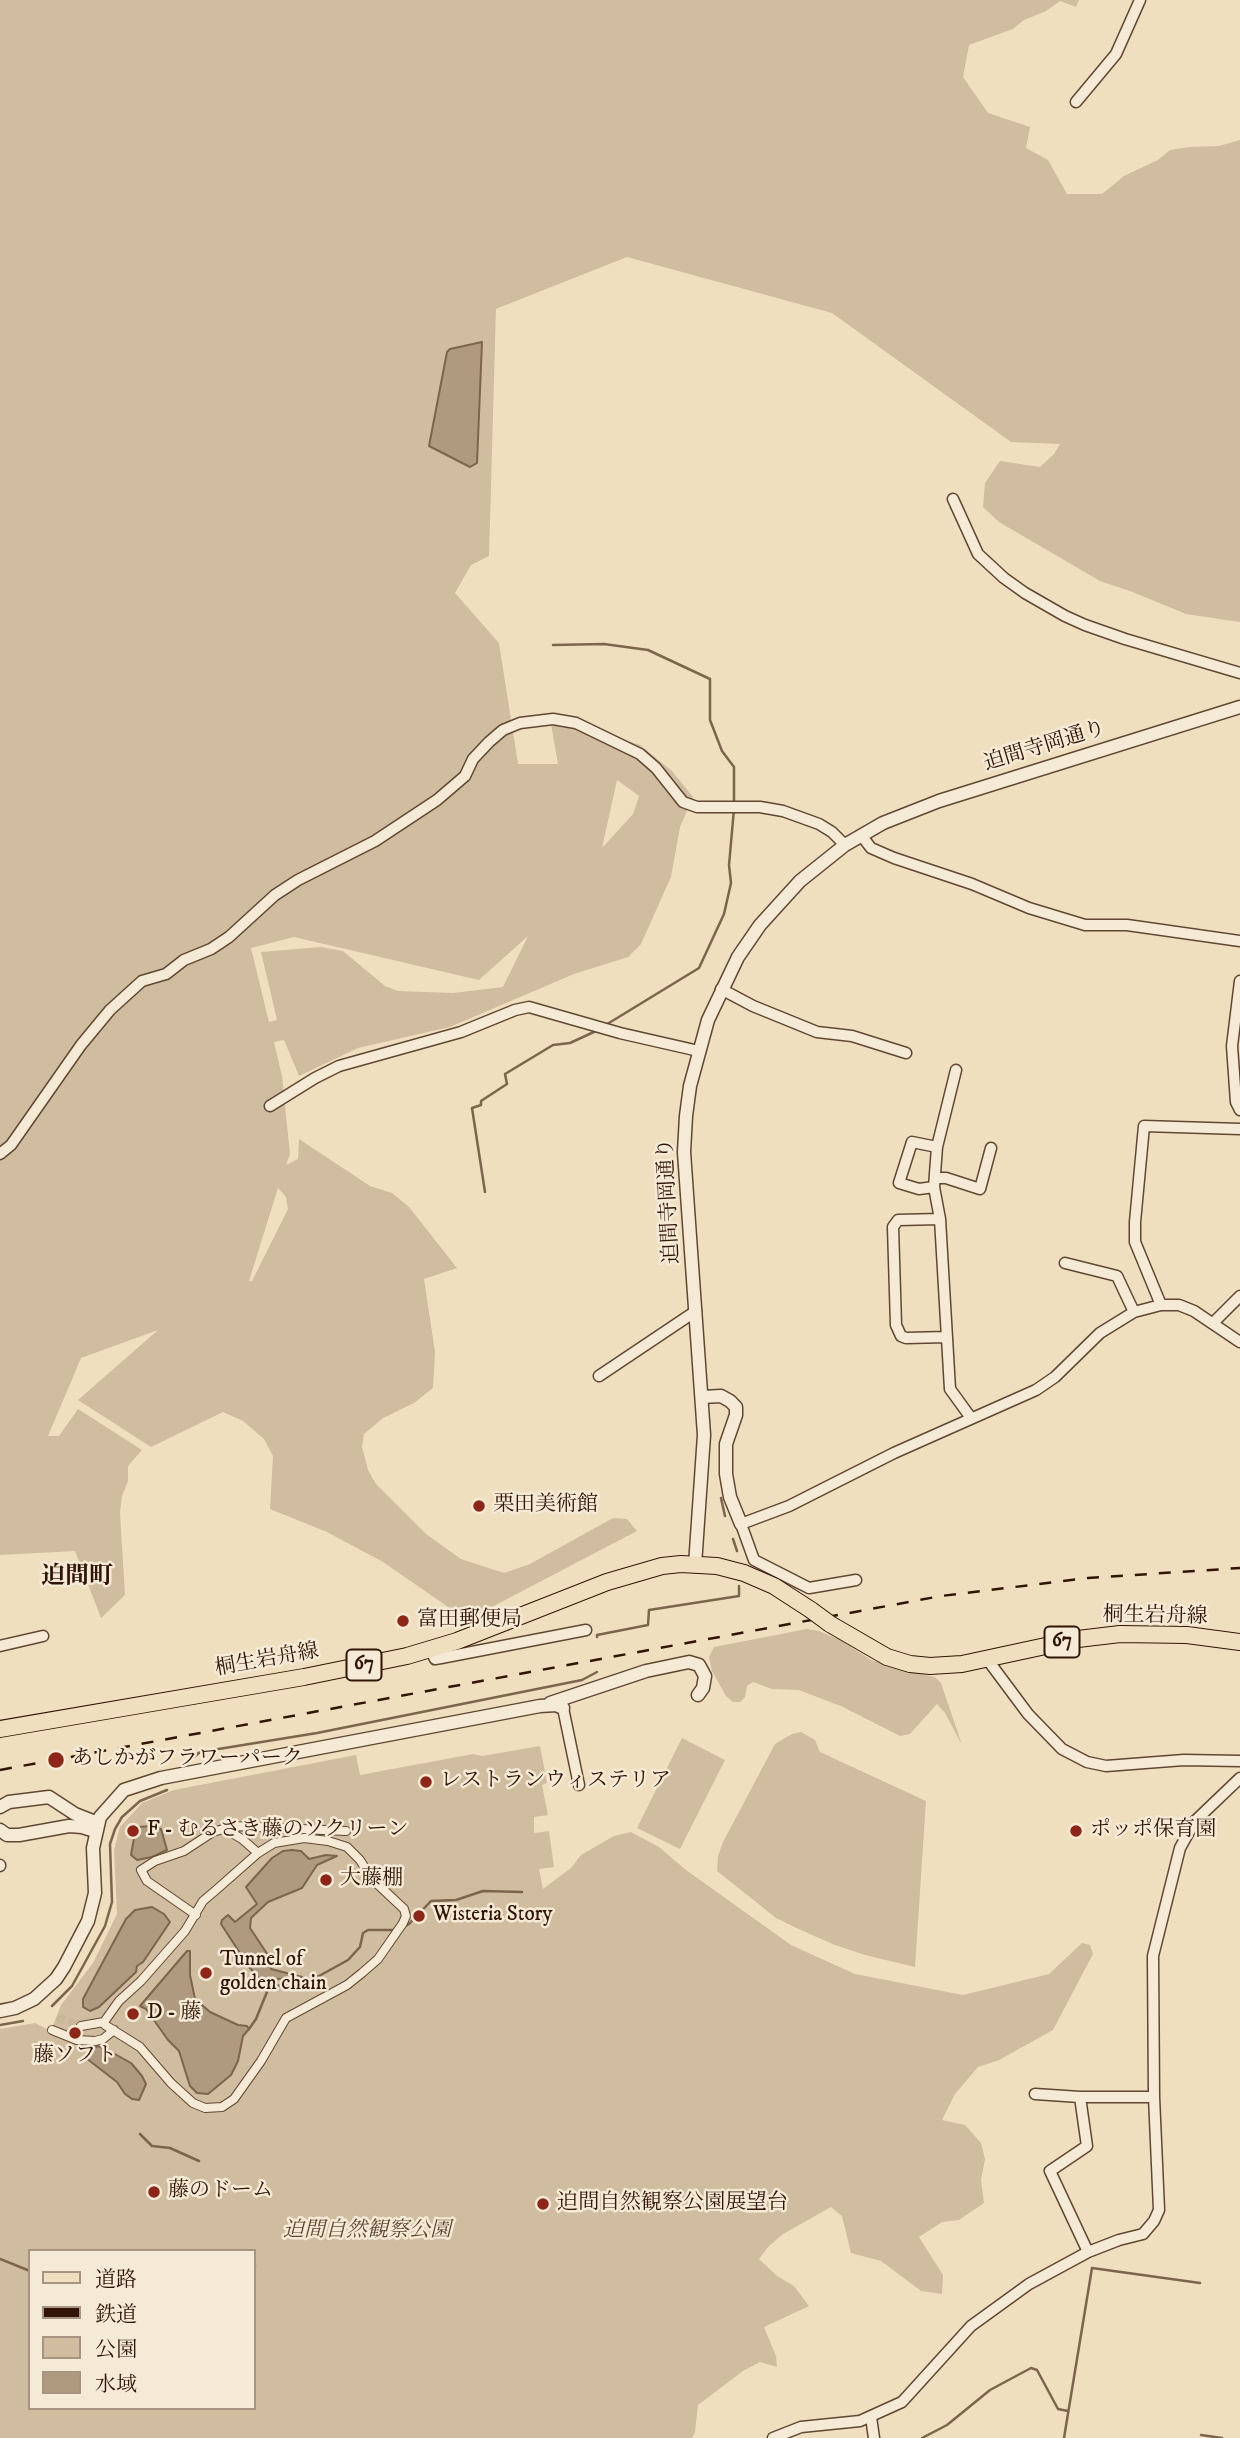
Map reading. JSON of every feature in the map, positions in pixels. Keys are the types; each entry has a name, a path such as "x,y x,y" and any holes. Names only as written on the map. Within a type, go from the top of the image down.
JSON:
{"main road":[{"name":"桐生岩舟線","path":"0,1729 382,1662 430,1649 643,1570 662,1566 695,1565 729,1569 751,1576 774,1586 877,1652 911,1664 947,1666 1078,1639 1120,1634 1187,1635 1240,1642"}],"street":[{"path":"1076,103 1116,54 1140,0"},
{"path":"953,499 978,554 1004,578 1026,593 1065,616 1098,630 1240,673"},
{"name":"迫間寺岡通り","path":"695,1565 702,1479 702,1397 684,1152 690,1086 699,1051 721,989 744,948 782,900 819,865 845,845 883,823 939,801 1240,706"},
{"path":"0,1154 11,1145 81,1045 110,1010 142,981 166,974 184,960 211,949 229,937 275,895 298,880 375,841 437,800 465,776 473,759 489,742 503,730 520,723 553,719 576,723 640,754 656,768 683,802 697,807 760,807 783,811 818,824 832,832 845,845"},
{"path":"861,835 870,848 894,858 972,884 1029,908 1085,925 1127,925 1240,942"},
{"path":"1240,981 1232,1046 1236,1102 1240,1110"},
{"path":"721,989 753,1006 817,1032 852,1036 906,1053"},
{"path":"270,1106 315,1077 339,1066 461,1032 529,1007 620,1033 699,1051"},
{"path":"956,1070 937,1147 934,1183 940,1219 950,1389 971,1418"},
{"path":"1161,1305 1135,1242 1144,1126 1240,1129"},
{"path":"937,1147 912,1142 899,1183 919,1189 946,1178 980,1189 991,1148"},
{"path":"940,1219 898,1220 892,1227 896,1325 901,1336 906,1338 947,1337"},
{"path":"1065,1263 1117,1276 1134,1312"},
{"path":"1213,1323 1240,1296"},
{"path":"741,1524 789,1506 971,1418 1036,1390 1055,1377 1100,1333 1134,1312 1161,1305 1187,1308 1240,1342"},
{"path":"599,1376 696,1311"},
{"path":"702,1397 721,1396 736,1407 726,1444 726,1474 730,1497 754,1560 809,1588 856,1580"},
{"path":"430,1649 435,1658 441,1658 586,1630"},
{"path":"0,1646 43,1636"},
{"path":"987,1659 1028,1714 1062,1749 1087,1762 1106,1766 1184,1760 1240,1761"},
{"path":"540,1706 646,1671 689,1662 699,1665 705,1676 703,1688 698,1695"},
{"path":"0,2011 15,2008 34,1999 56,1979 64,1967 88,1921 94,1893 93,1848 100,1817 118,1796 135,1784 556,1705 564,1708 579,1786"},
{"path":"773,2438 801,2427 860,2421 901,2402 971,2326 1030,2284 1088,2252 1143,2234 1154,2221 1159,2210 1154,2096 1153,1956 1180,1848 1195,1821 1240,1779"},
{"path":"0,1807 9,1802 49,1797 97,1827"},
{"path":"0,1830 7,1835 19,1835 69,1826 97,1827"},
{"path":"197,1914 147,1881 141,1870 155,1861 184,1851 213,1832 233,1826 348,1828 340,1843"},
{"path":"225,1829 258,1853"},
{"path":"81,2026 104,2022 119,2001 141,1981 197,1914 203,1901 258,1853 274,1843 304,1838 340,1843 348,1847 371,1878 404,1909 406,1916 403,1923 378,1959 347,1984 286,2018 261,2061 234,2099 222,2107 205,2108 193,2103 171,2083 140,2047 104,2022"},
{"path":"52,2030 77,2040 95,2041 103,2039 114,2030"},
{"path":"1035,2094 1080,2097 1154,2096"},
{"path":"1080,2097 1087,2146 1050,2171 1088,2252"},
{"path":"871,2417 874,2438"}],"green space":[{"path":"0,0 1079,0 1076,7 1060,1 1046,11 1024,20 1013,29 969,45 963,77 988,113 1030,127 1026,148 1048,160 1067,194 1102,194 1124,176 1158,160 1170,150 1219,146 1240,140 1240,622 1186,614 1100,581 999,522 983,507 985,483 1000,461 1040,467 1060,444 1011,442 832,313 627,257 496,309 489,556 471,565 455,593 499,643 518,764 558,764 551,724 590,729 640,745 672,771 693,797 680,827 671,877 641,944 628,957 574,974 450,1027 358,1048 299,1076 284,1040 274,1042 282,1076 290,1154 286,1165 298,1159 299,1139 370,1186 392,1193 409,1207 457,1268 424,1279 435,1352 433,1388 414,1403 383,1418 364,1434 362,1447 368,1470 376,1484 426,1534 461,1559 504,1573 530,1564 613,1518 627,1519 637,1531 467,1620 383,1562 327,1532 270,1509 273,1456 264,1439 243,1421 223,1412 151,1447 78,1400 158,1330 81,1358 48,1436 59,1436 78,1409 142,1450 128,1466 128,1481 122,1496 120,1513 125,1595 101,1618 75,1551 0,1555","holes":["617,780 639,796 633,814 602,848","528,936 503,987 453,993 398,991 385,986 343,951 321,947 261,952 277,1020 269,1022 251,948 294,937 479,980","278,1188 286,1197 288,1209 252,1281 249,1281"]},
{"path":"807,1629 840,1640 871,1660 935,1677 941,1683 962,1745 945,1713 937,1704 910,1734 900,1736 843,1707 799,1690 772,1689 753,1682 747,1686 745,1697 740,1702 733,1702 726,1696 712,1671 709,1657 714,1647"},
{"path":"801,1732 815,1740 820,1752 926,1801 915,1967 835,1945 776,1918 717,1871 723,1842 775,1744"},
{"path":"682,1738 725,1760 680,1849 637,1828"},
{"name":"迫間自然観察公園","path":"540,1746 547,1783 542,1785 548,1815 534,1817 534,1833 549,1831 554,1867 539,1869 543,1889 571,1868 581,1855 614,1836 631,1832 659,1847 686,1870 791,1945 855,1974 963,1995 1049,1974 1082,1943 1090,1945 1093,1954 1053,2030 999,2060 978,2067 955,2094 942,2120 965,2125 981,2143 985,2159 981,2180 984,2203 959,2220 942,2222 919,2237 943,2275 942,2294 921,2291 881,2261 851,2253 842,2216 831,2207 783,2234 759,2259 777,2276 794,2286 809,2306 764,2327 776,2356 777,2367 760,2362 743,2371 698,2405 692,2438 0,2438 0,2029 35,2023 51,2031 61,2005 93,1963 117,1914 114,1850 120,1827 142,1803 174,1790 356,1755 360,1775 473,1754 482,1756"}],"water":[{"path":"482,342 477,463 470,467 429,446 447,352"},
{"path":"153,1826 161,1829 167,1850 137,1860 131,1855 136,1827"},
{"path":"283,1851 301,1851 309,1859 326,1855 337,1856 317,1865 302,1888 268,1902 251,1918 250,1928 268,1955 271,1969 302,1977 277,1979 269,1990 249,1967 221,1924 228,1915 235,1922 257,1904 246,1887 272,1858"},
{"path":"152,1907 164,1914 170,1922 143,1962 99,2007 90,2011 83,2007 83,1999 126,1919 135,1910"},
{"path":"187,1951 190,1951 190,1975 195,1999 210,2012 249,2029 243,2036 238,2061 231,2075 208,2094 197,2093 190,2086 179,2051 146,2009 140,2006"},
{"path":"97,2046 131,2063 142,2076 146,2084 139,2100 125,2094 117,2082 86,2058"}],"waterway":[{"path":"553,645 604,644 648,650 710,679 710,720 722,751 734,767 734,802"},
{"path":"604,1026 699,968 724,914 731,883 729,865 734,809"},
{"path":"485,1192 472,1108 481,1105 481,1101 507,1084 505,1074 553,1045 570,1043 596,1031"},
{"path":"721,1498 725,1516"},
{"path":"733,1539 737,1551"},
{"path":"597,1637 648,1625 649,1610 739,1596 739,1586"},
{"path":"194,1757 200,1752 317,1733 582,1680 597,1672"},
{"path":"52,2006 72,1986 105,1926 112,1902 110,1844 115,1829 122,1817 140,1801 167,1790"},
{"path":"402,1928 431,1901 456,1900 483,1891 522,1892"},
{"path":"271,1986 291,1985 319,1976 348,1960 360,1947 363,1933 368,1930 395,1930"},
{"path":"249,2029 269,1987"},
{"path":"0,2025 23,2021"},
{"path":"140,2134 152,2146 170,2148 199,2161"},
{"path":"0,2259 28,2270"},
{"path":"1064,2438 1092,2268 1200,2283"},
{"path":"922,2438 947,2425 990,2390 1031,2368 1037,2370 1058,2409 1068,2411"},
{"path":"1201,2435 1222,2438"}],"tunnel":[{"path":"57,2017 81,2026"}],"railway":[{"path":"0,1770 941,1596 1088,1578 1240,1568"}],"place":[{"name":"栗田美術館","path":"479,1506"},
{"name":"富田郵便局","path":"403,1621"},
{"name":"あしかがフラワーパーク","path":"56,1760"},
{"name":"レストランウィステリア","path":"426,1782"},
{"name":"F - むるさき藤のソクリーン","path":"133,1831"},
{"name":"ポッポ保育園","path":"1076,1831"},
{"name":"大藤棚","path":"326,1880"},
{"name":"Wisteria Story","path":"419,1916"},
{"name":"Tunnel of golden chain","path":"206,1973"},
{"name":"D - 藤","path":"133,2014"},
{"name":"藤ソフト","path":"75,2033"},
{"name":"藤のドーム","path":"154,2192"},
{"name":"迫間自然観察公園展望台","path":"543,2204"}],"district":[{"name":"迫間町","path":"77,1578"}]}
